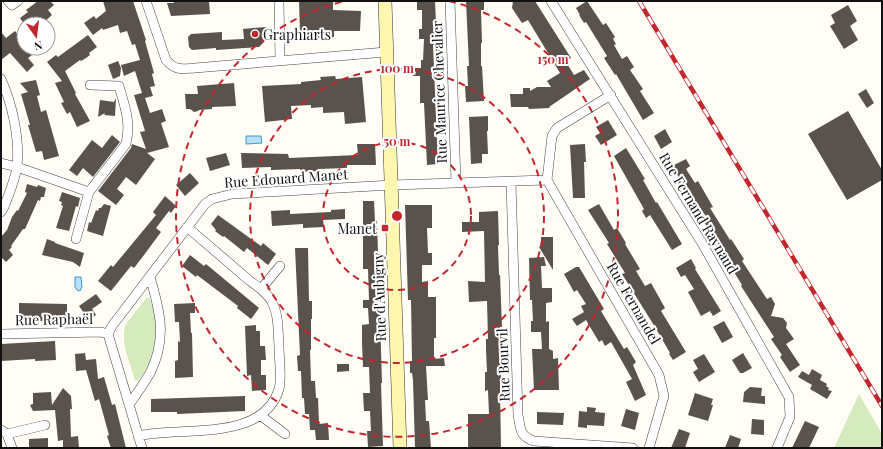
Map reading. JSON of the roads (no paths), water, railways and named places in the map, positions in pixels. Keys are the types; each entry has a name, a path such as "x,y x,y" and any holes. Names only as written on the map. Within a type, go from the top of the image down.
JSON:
{"main road":[{"name":"Rue d'Aubigny","path":"385,1 400,448"}],"street":[{"path":"8,1 12,5 18,1"},
{"path":"146,1 166,60 172,67 184,69 386,52"},
{"path":"279,1 280,60"},
{"name":"Rue Maurice Chevalier","path":"450,1 456,183"},
{"name":"Rue Fernand Raynaud","path":"551,1 702,243 789,397 790,417 777,448"},
{"path":"1,79 11,104 16,130 17,167 1,212"},
{"path":"76,239 89,192 126,144 128,135 128,120 119,86 90,85"},
{"path":"547,180 552,136 557,128 611,95"},
{"path":"1,163 17,167 89,192"},
{"name":"Rue Edouard Manet","path":"108,334 112,326 198,211 212,199 232,194 392,185 547,180"},
{"name":"Rue Fernandel","path":"547,180 659,375 664,396 649,448"},
{"name":"Rue Bourvil","path":"512,182 518,415 521,434 534,441 633,448"},
{"path":"138,436 209,430 249,422 260,416 274,402 280,388 278,330 272,302 261,289 250,282 187,227"},
{"path":"261,289 280,266"},
{"path":"129,405 150,372 158,355 160,342 160,322 158,304 150,277"},
{"name":"Rue Raphaël","path":"1,334 101,332 108,334"},
{"path":"108,334 142,448"},
{"path":"260,416 285,434"},
{"path":"12,448 4,432 44,425"}],"water":[{"path":"246,136 261,136 262,143 246,144"},
{"path":"75,277 81,277 82,287 80,291 75,287"}],"railway":[{"path":"639,1 882,406"}],"place":[{"name":"Graphiarts","path":"255,34"},
{"name":"Manet","path":"385,228"}]}
